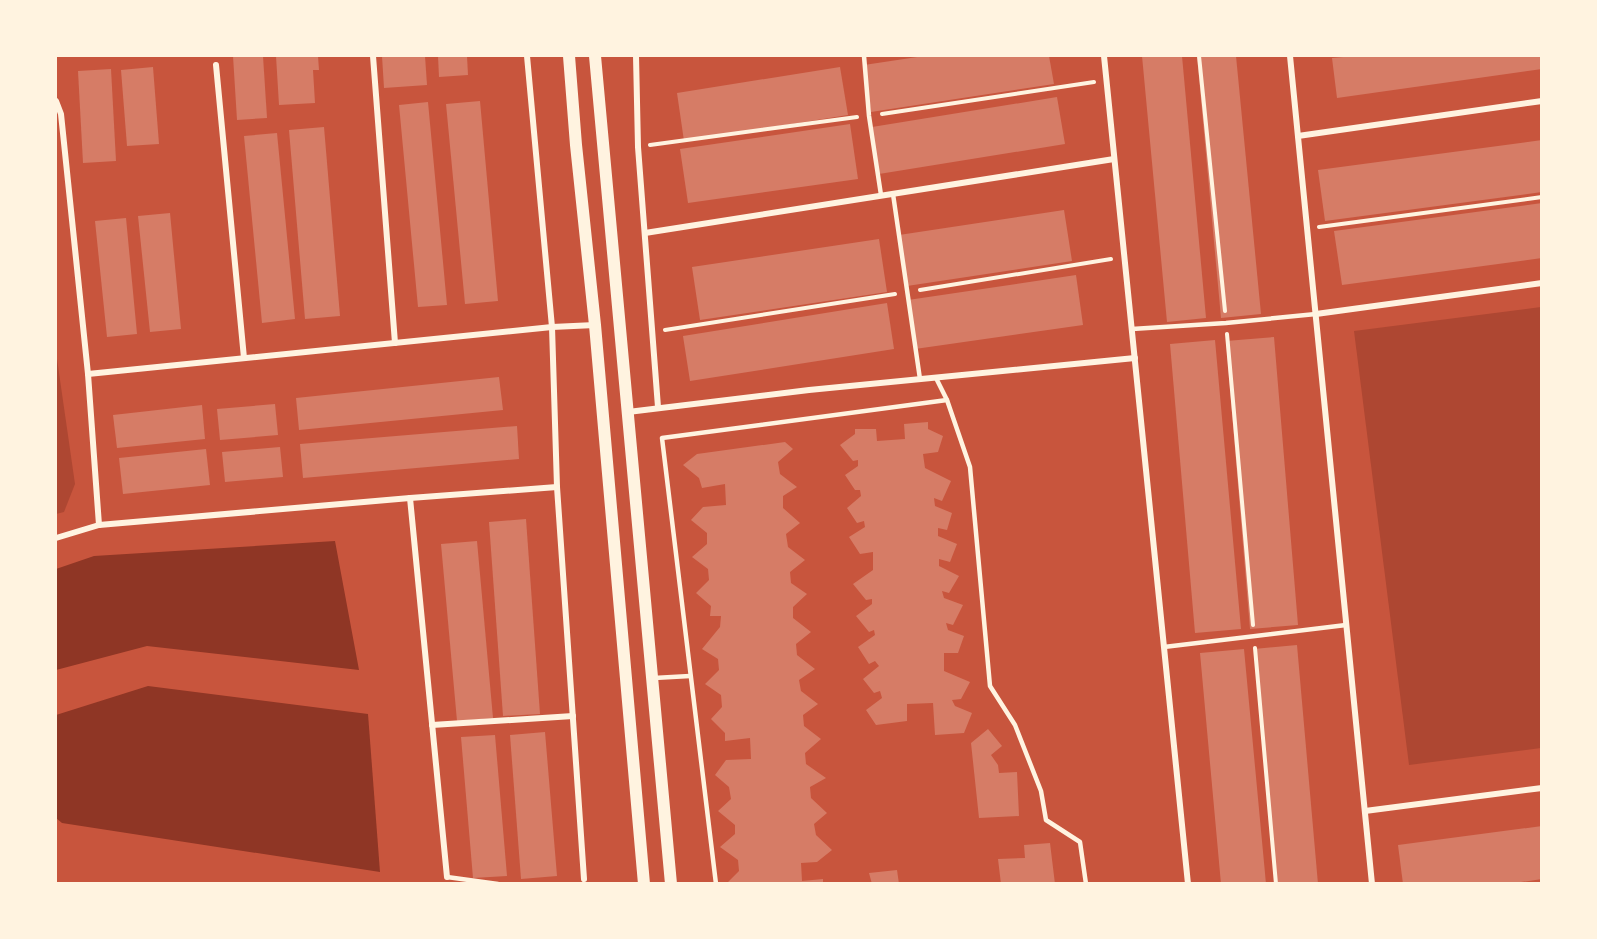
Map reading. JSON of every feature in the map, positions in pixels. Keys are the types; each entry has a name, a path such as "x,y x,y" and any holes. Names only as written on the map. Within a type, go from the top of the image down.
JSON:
{"main road":[{"path":"569,56 576,145 596,325 644,884"},
{"path":"596,56 671,884"}],"street":[{"path":"373,56 395,343"},
{"path":"527,56 552,327 557,487 583,881"},
{"path":"636,56 638,147 658,407"},
{"path":"1104,56 1188,884"},
{"path":"1290,56 1372,884"},
{"path":"216,65 244,358"},
{"path":"56,101 61,114 88,374 99,525"},
{"path":"1298,136 1542,101"},
{"path":"645,232 1114,159"},
{"path":"1316,314 1542,283"},
{"path":"88,374 552,327 596,325"},
{"path":"628,412 920,379 1135,358"},
{"path":"56,538 99,525 557,487"},
{"path":"410,498 447,877"},
{"path":"432,725 573,716"},
{"path":"1365,811 1542,788"}],"lane":[{"path":"864,56 869,116 881,195"},
{"path":"893,194 920,379"},
{"path":"1132,329 1316,314"},
{"path":"936,378 947,400 970,467 990,686 1015,725 1041,791 1046,820 1080,842 1086,884"},
{"path":"716,884 662,438 947,400"},
{"path":"1164,647 1347,626"},
{"path":"652,678 690,676"},
{"path":"447,877 498,884"}],"path":[{"path":"1199,56 1226,323 1276,884"},
{"path":"1307,229 1542,197"},
{"path":"652,333 1124,257"}],"shaded area":[{"path":"1541,307 1541,748 1409,765 1354,331"},
{"path":"56,352 75,484 64,512 56,514"},
{"path":"335,541 359,670 147,646 56,670 56,569 94,556"},
{"path":"148,686 368,714 380,872 62,823 56,818 56,715"}],"building":[{"path":"233,56 263,56 267,118 237,120"},
{"path":"276,56 318,56 319,70 313,70 315,103 279,105"},
{"path":"382,56 425,56 427,85 384,88"},
{"path":"438,56 467,56 468,75 439,77"},
{"path":"924,56 1049,56 1054,84 871,112 864,65"},
{"path":"1142,56 1182,56 1206,318 1167,322"},
{"path":"1197,56 1236,56 1261,314 1221,318"},
{"path":"1542,56 1542,69 1337,98 1332,58"},
{"path":"153,67 159,144 127,146 121,70"},
{"path":"840,67 848,115 684,141 677,93"},
{"path":"111,69 116,161 83,163 78,71"},
{"path":"1057,97 1065,144 879,174 872,127"},
{"path":"480,101 498,301 465,304 446,104"},
{"path":"428,102 447,305 418,307 399,105"},
{"path":"850,124 858,179 688,203 680,149"},
{"path":"324,127 340,316 305,319 289,130"},
{"path":"277,133 295,319 262,323 244,136"},
{"path":"1542,140 1542,192 1325,221 1318,170"},
{"path":"1542,203 1542,258 1342,285 1334,231"},
{"path":"1064,210 1072,261 907,286 899,235"},
{"path":"170,213 181,329 150,332 138,216"},
{"path":"126,218 137,334 107,337 95,221"},
{"path":"879,239 887,292 700,320 692,267"},
{"path":"1076,275 1083,325 915,349 908,300"},
{"path":"887,303 894,349 690,381 683,336"},
{"path":"1274,337 1298,625 1250,629 1226,341"},
{"path":"1215,340 1241,629 1195,633 1170,344"},
{"path":"499,377 503,410 299,430 296,398"},
{"path":"275,404 278,435 220,440 217,409"},
{"path":"202,405 205,439 117,448 113,415"},
{"path":"928,422 928,429 943,436 938,452 923,454 925,468 951,481 942,501 934,498 935,506 952,513 947,530 938,528 938,536 957,544 950,562 939,559 939,566 959,576 949,593 942,591 944,598 963,605 953,625 946,623 948,630 964,636 958,653 944,653 944,671 970,682 961,699 952,700 955,706 972,713 964,733 935,735 933,703 907,704 907,721 876,725 866,710 882,698 880,691 874,693 863,679 879,666 875,661 869,664 858,647 875,635 874,630 869,632 856,616 872,604 872,599 866,600 853,584 873,570 873,552 860,554 849,537 865,527 864,521 857,523 847,508 861,496 860,490 855,490 845,475 858,466 858,460 853,461 840,445 855,434 855,429 876,429 877,441 905,439 904,424"},
{"path":"517,426 519,459 303,478 300,444"},
{"path":"785,442 793,449 778,462 780,474 797,487 783,496 783,508 800,523 786,534 788,547 805,560 790,572 791,583 807,594 793,607 793,618 811,632 796,644 797,655 815,669 799,680 801,691 818,704 803,715 804,726 821,739 805,753 806,764 826,778 810,787 811,798 827,813 814,824 816,835 832,850 817,862 801,863 802,881 823,879 823,884 726,884 739,871 738,860 720,847 735,834 735,825 718,811 731,799 729,787 715,775 726,760 751,759 750,738 725,741 725,733 711,719 722,707 721,695 705,684 719,670 718,659 702,649 720,627 721,616 710,616 711,606 696,593 709,580 708,569 692,557 707,544 707,533 691,520 703,507 726,505 725,484 702,488 699,478 683,465 697,454"},
{"path":"280,447 283,477 225,482 222,452"},
{"path":"206,449 210,485 123,494 119,458"},
{"path":"526,519 540,714 503,716 489,522"},
{"path":"477,541 493,718 457,721 441,544"},
{"path":"1297,645 1318,884 1275,884 1254,649"},
{"path":"1244,649 1266,884 1221,884 1200,653"},
{"path":"988,729 1002,746 991,755 998,765 999,773 1017,772 1019,816 979,818 971,743"},
{"path":"545,732 557,876 521,879 510,735"},
{"path":"495,735 507,876 473,878 461,737"},
{"path":"1542,826 1542,879 1508,884 1403,884 1398,845"},
{"path":"1050,843 1055,884 1001,884 998,859 1025,858 1024,845"},
{"path":"897,870 899,884 872,884 869,873"}]}
